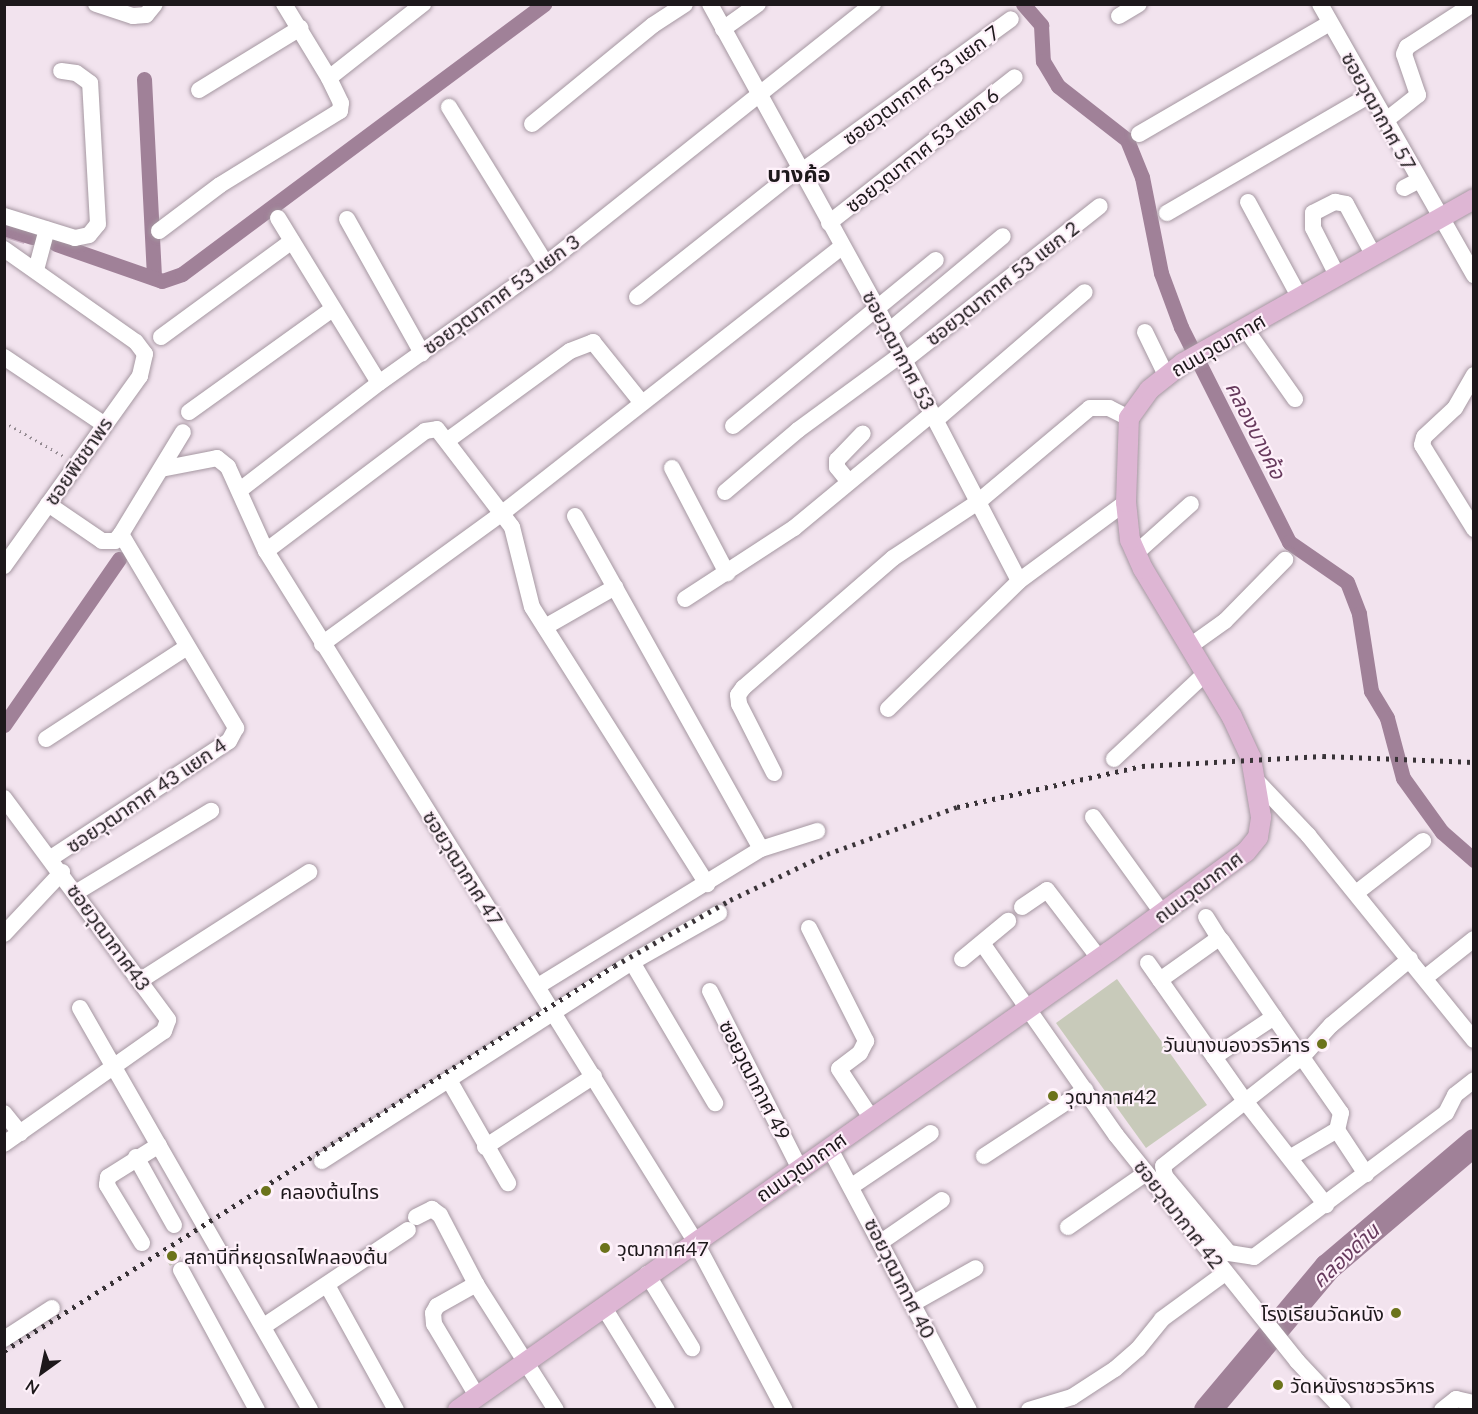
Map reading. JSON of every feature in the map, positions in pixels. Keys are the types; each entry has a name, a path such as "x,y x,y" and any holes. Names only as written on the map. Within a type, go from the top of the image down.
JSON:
{"main road":[{"name":"ถนนวุฒากาศ","path":"458,1410 647,1274 1163,914 1246,852 1258,837 1261,801 1251,758 1232,717 1135,554 1126,502 1129,418 1136,405 1166,375 1183,363 1473,200"}],"street":[{"path":"96,4 133,16 146,15 155,4"},
{"path":"159,231 220,185 340,111 339,97 300,27 284,4"},
{"path":"329,78 423,4"},
{"path":"532,124 653,25 684,4"},
{"name":"ซอยวุฒากาศ 53","path":"710,4 876,306 1019,581"},
{"path":"723,29 758,4"},
{"name":"ซอยวุฒากาศ 53 แยก 3","path":"240,490 379,383 546,264 873,4"},
{"path":"1119,16 1139,4"},
{"name":"ซอยวุฒากาศ 57","path":"1320,4 1385,122 1411,185 1438,218 1473,275"},
{"path":"1385,122 1418,95 1404,54 1407,47 1473,4"},
{"name":"ซอยวุฒากาศ 53 แยก 7","path":"637,297 801,169 1011,20"},
{"path":"1139,134 1330,23"},
{"path":"199,90 300,27"},
{"path":"4,216 75,238 89,235 98,224 90,83 76,73 61,71"},
{"name":"ซอยวุฒากาศ 53 แยก 6","path":"829,223 1015,77"},
{"path":"1167,213 1370,95"},
{"path":"449,106 546,264"},
{"path":"1248,202 1300,298"},
{"path":"1338,277 1313,228 1313,213 1335,202 1346,204 1374,255"},
{"name":"ซอยวุฒากาศ 53 แยก 2","path":"725,492 798,430 903,357 1100,206"},
{"path":"278,218 331,310 379,383"},
{"path":"347,219 422,353"},
{"path":"4,249 36,270 47,229"},
{"name":"ซอยวุฒากาศ 53 แยก 2","path":"889,331 1003,236"},
{"path":"161,337 292,241"},
{"path":"322,644 501,514 641,402 842,247"},
{"path":"733,426 876,306 936,260"},
{"name":"ซอยพิชชาพร","path":"4,566 102,423 140,376 145,354 136,342 36,270"},
{"path":"686,599 794,528 849,482 934,417 1085,292"},
{"path":"189,412 331,310"},
{"path":"1245,328 1295,399"},
{"path":"1145,332 1166,375"},
{"path":"448,440 570,351 593,342 641,402"},
{"path":"4,357 102,423"},
{"path":"1472,523 1422,445 1424,437 1455,408 1473,375"},
{"path":"774,772 739,704 743,688 893,558 978,502 1090,408 1109,408 1129,418"},
{"path":"266,550 425,431 437,429 448,440 517,534 532,607 707,884"},
{"path":"48,504 102,541 115,541 183,432"},
{"path":"849,482 837,467 837,460 863,433"},
{"name":"ซอยวุฒากาศ 47","path":"161,469 217,458 228,467 266,550 322,644 538,986 695,1241 785,1410"},
{"path":"672,468 727,573"},
{"path":"888,709 1019,581 1126,502"},
{"path":"1135,554 1191,504"},
{"path":"575,516 761,849"},
{"path":"46,739 187,647 121,534"},
{"path":"1190,646 1225,621 1285,560"},
{"path":"545,627 615,587"},
{"name":"ซอยวุฒากาศ 43 แยก 4","path":"51,858 229,741 236,728 187,647"},
{"path":"1114,759 1206,673"},
{"path":"1256,780 1308,835 1426,977 1473,1040"},
{"name":"ซอยวุฒากาศ43","path":"4,798 77,892 168,1020 164,1031 114,1064 4,1144"},
{"path":"77,892 211,811"},
{"path":"1093,817 1163,914"},
{"path":"538,986 761,849 817,831"},
{"path":"1356,893 1423,841"},
{"path":"4,934 62,872"},
{"path":"141,980 309,872"},
{"path":"1023,907 1047,890 1099,958"},
{"path":"322,1161 632,962 719,913"},
{"path":"1206,916 1274,1017 1304,1055 1341,1113 1337,1130 1366,1174"},
{"path":"962,959 1008,921"},
{"path":"809,928 866,1041 860,1053 839,1069 872,1119"},
{"path":"1160,980 1219,938"},
{"path":"1426,977 1473,939"},
{"name":"ซอยวุฒากาศ 42","path":"982,943 1085,1090 1116,1123 1146,1173 1297,1361 1344,1410"},
{"path":"1410,959 1331,1025 1304,1055 1163,1166 1165,1176 1216,1240 1238,1257 1254,1257 1446,1113 1455,1095 1473,1080"},
{"path":"632,962 715,1103"},
{"path":"1148,963 1245,1101 1291,1156 1326,1205"},
{"name":"ซอยวุฒากาศ 49","path":"710,991 800,1169"},
{"path":"80,1008 310,1410"},
{"path":"1214,1057 1274,1017"},
{"path":"485,1146 594,1076"},
{"path":"449,1080 508,1183"},
{"path":"984,1156 1085,1090"},
{"path":"4,1113 20,1133"},
{"path":"1291,1156 1337,1130"},
{"path":"852,1186 931,1133"},
{"path":"142,1244 107,1185 114,1170 159,1145"},
{"name":"ซอยวุฒากาศ 40","path":"829,1147 852,1186 969,1410"},
{"path":"136,1158 174,1225"},
{"path":"1068,1227 1146,1173"},
{"path":"881,1242 942,1200"},
{"path":"264,1326 327,1285 432,1209 440,1215 476,1284 528,1361 556,1410"},
{"path":"912,1304 976,1268"},
{"path":"181,1270 257,1410"},
{"path":"1029,1410 1055,1407 1127,1360 1162,1319 1225,1272"},
{"path":"647,1274 692,1348"},
{"path":"476,1284 437,1306 433,1314 434,1323 477,1396"},
{"path":"327,1285 396,1410"},
{"path":"603,1306 667,1410"},
{"path":"4,1339 52,1308"},
{"path":"1442,1410 1456,1399 1473,1403"}],"path":[{"path":"4,422 67,458 62,466"}],"shaded area":[{"path":"4,222 28,229 24,244 5,238"}],"building":[{"path":"1117,979 1207,1105 1146,1148 1056,1023"},
{"name":"สถานีที่หยุดรถไฟคลองต้น","path":"174,1247 181,1258 170,1266 163,1255"}],"waterway":[{"path":"56,244 162,281 182,274 544,4"},
{"name":"คลองบางค้อ","path":"1023,4 1041,25 1043,61 1058,86 1127,140 1142,177 1161,273 1181,327 1289,542 1347,582 1359,614 1371,691 1387,718 1403,778 1442,832 1474,860"},
{"path":"144,79 154,278"},
{"path":"4,228 32,237"},
{"path":"4,725 119,559"},
{"name":"คลองด่าน","path":"1207,1410 1327,1267 1474,1142"}],"railway":[{"path":"4,1351 614,966 730,900 827,854 957,807 1142,766 1323,756 1474,762"}],"place":[{"name":"วันนางนองวรวิหาร","path":"1322,1044"},
{"name":"วุฒากาศ42","path":"1053,1096"},
{"name":"คลองต้นไทร","path":"266,1191"},
{"name":"วุฒากาศ47","path":"605,1248"},
{"name":"สถานีที่หยุดรถไฟคลองต้น","path":"172,1256"},
{"name":"โรงเรียนวัดหนัง","path":"1396,1313"},
{"name":"วัดหนังราชวรวิหาร","path":"1278,1385"}],"district":[{"name":"บางค้อ","path":"799,174"}]}
